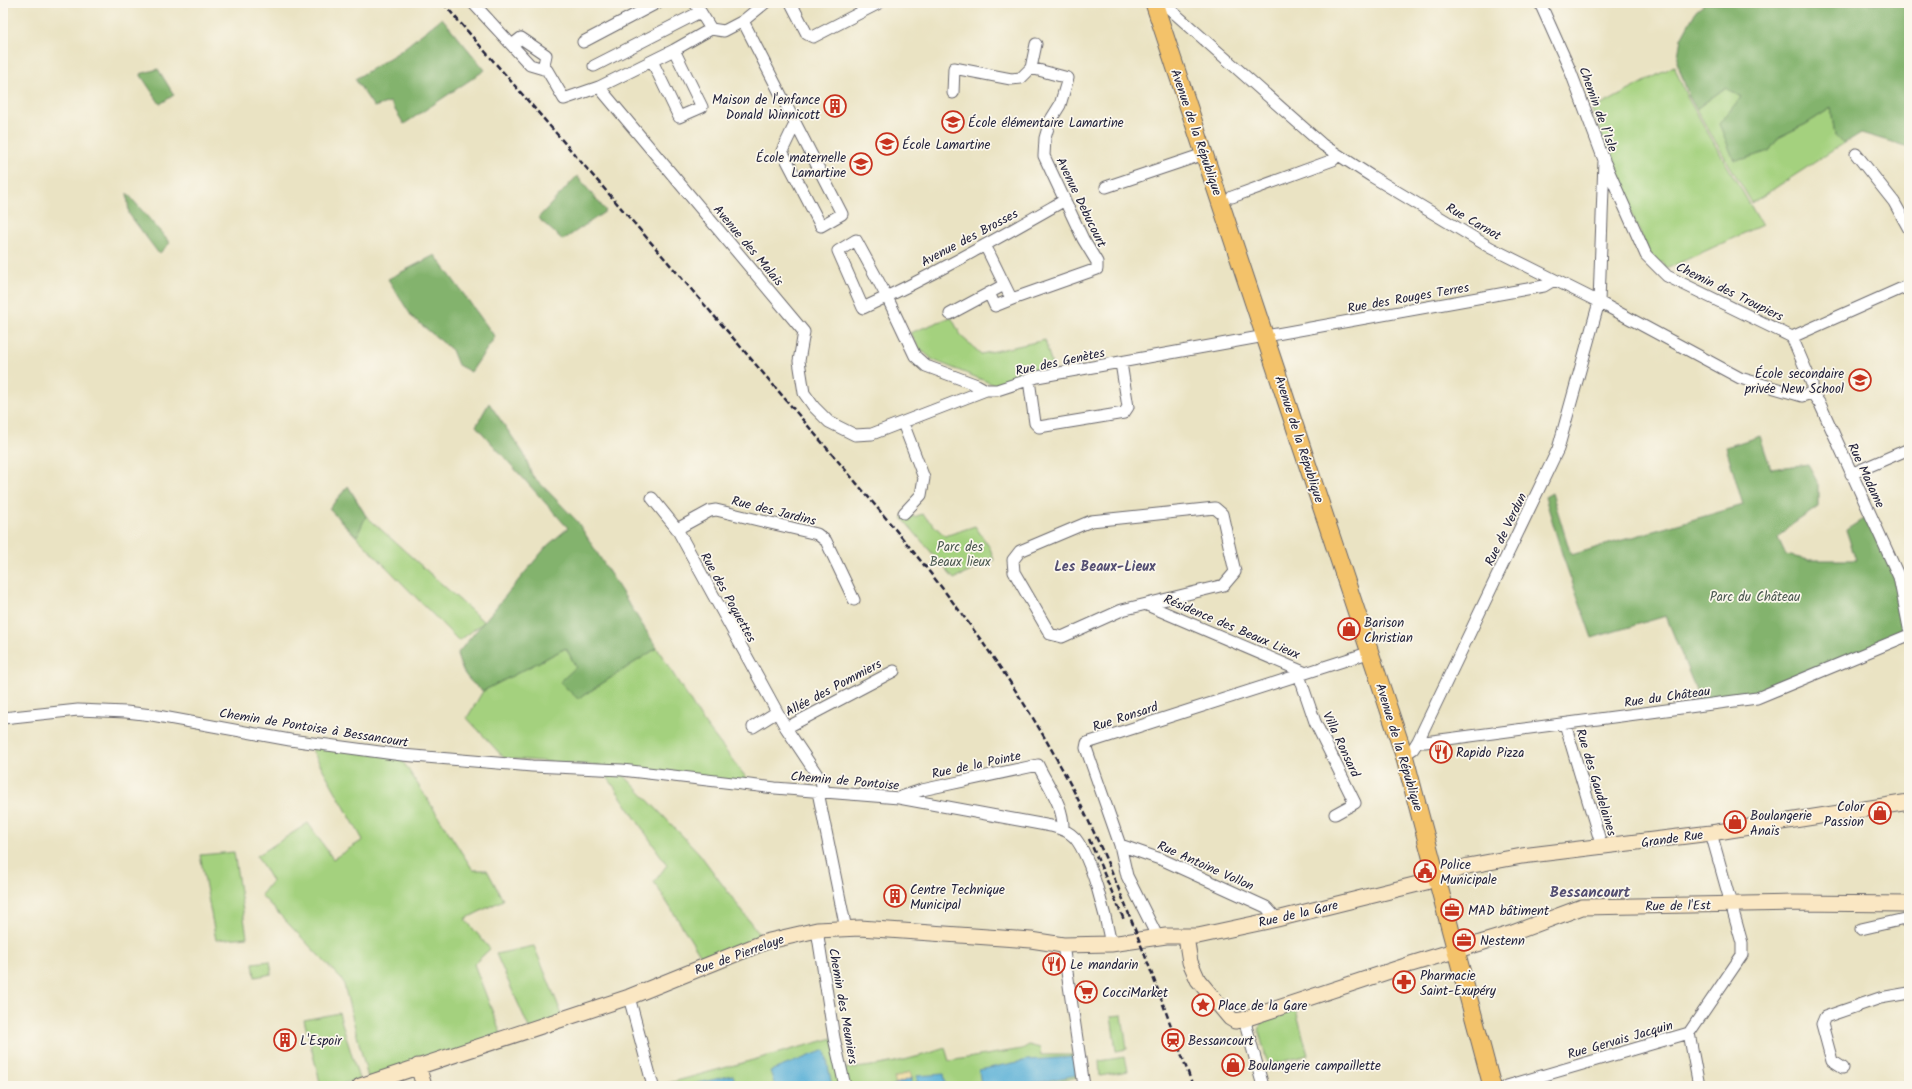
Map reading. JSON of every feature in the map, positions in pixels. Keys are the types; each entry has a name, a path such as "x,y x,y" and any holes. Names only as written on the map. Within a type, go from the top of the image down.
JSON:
{"main road":[{"name":"Avenue de la République","path":"1162,8 1204,154 1371,652 1404,755 1492,1086"},
{"name":"Grande Rue","path":"1437,878 1443,874 1476,864 1522,856 1710,833 1909,802"},
{"name":"Rue de la Gare","path":"1158,938 1166,936 1186,937 1277,919 1437,878"},
{"name":"Rue de l'Est","path":"1248,1018 1455,950 1510,934 1582,907 1731,907 1909,904"},
{"name":"Rue de Pierrelaye","path":"360,1086 629,997 765,942 817,930 846,928 1031,940 1063,945 1111,944 1158,938"},
{"path":"1186,937 1190,962 1198,980 1230,1018 1235,1020 1248,1018"},
{"path":"418,1066 424,1086"}],"street":[{"path":"473,3 530,65 547,70 564,99 599,87 674,50 711,29 724,31 743,21 765,3"},
{"path":"582,42 657,3"},
{"path":"791,3 807,34 813,37 879,3"},
{"name":"Chemin de l’Isle","path":"1540,3 1573,78 1604,160 1599,302"},
{"path":"594,66 698,8 711,29"},
{"name":"Rue Carnot","path":"1162,8 1323,145 1491,248 1599,302 1740,378 1802,396 1812,393"},
{"path":"743,21 796,124 842,214 821,226 782,151 796,124"},
{"path":"512,45 521,38 546,54 543,69"},
{"path":"953,93 954,68 1011,79 1021,78 1031,68 1036,44"},
{"path":"652,61 679,117 702,107 674,50"},
{"name":"Avenue Debucourt","path":"989,293 995,306 1097,269 1097,262 1064,200 1044,156 1045,138 1050,121 1060,105 1068,78 1031,68"},
{"name":"Avenue des Malais","path":"599,87 804,332 799,361 804,393 814,407 829,422 844,430"},
{"path":"1106,187 1204,154"},
{"path":"1856,154 1894,202 1909,229"},
{"path":"1232,197 1333,160 1338,155"},
{"name":"Chemin des Troupiers","path":"1604,160 1646,255 1667,276 1792,337"},
{"name":"Avenue des Brosses","path":"986,390 977,385 926,366 915,356 887,297 856,240 838,251 863,308 887,297 985,246 1064,200"},
{"path":"985,246 1010,296 1015,298"},
{"name":"Rue des Rouges Terres","path":"1266,337 1544,286 1554,280"},
{"path":"950,314 1004,285"},
{"path":"1792,337 1909,285"},
{"name":"Rue de Verdun","path":"1404,755 1413,749 1418,741 1558,449 1599,302"},
{"name":"Rue des Genètes","path":"844,430 855,435 872,434 986,390 997,390 1029,380 1266,337"},
{"name":"Rue Madame","path":"1792,337 1812,384 1812,393 1820,404 1899,577 1909,628"},
{"path":"1029,380 1035,423 1039,427 1124,413 1128,407 1121,363"},
{"path":"903,423 924,478 921,495 904,512"},
{"path":"1851,474 1909,449"},
{"name":"Rue des Poquettes","path":"652,498 677,529 786,728 820,779 846,928"},
{"name":"Résidence des Beaux Lieux","path":"1147,605 1224,585 1235,572 1222,514 1215,508 1091,520 1020,551 1013,560 1014,572 1050,634 1062,637 1122,610 1147,605 1302,674"},
{"name":"Rue des Jardins","path":"677,529 702,514 716,510 817,534 826,541 854,600"},
{"name":"Rue du Château","path":"1418,741 1426,742 1757,698 1909,635"},
{"name":"Rue Ronsard","path":"1158,938 1127,876 1120,845 1086,748 1087,743 1371,652"},
{"name":"Allée des Pommiers","path":"786,728 894,671"},
{"name":"Villa Ronsard","path":"1302,674 1315,722 1355,803 1335,814"},
{"name":"Chemin de Pontoise à Bessancourt","path":"3,718 78,710 126,712 152,715 290,740 402,755 532,766 622,770"},
{"path":"753,727 777,712"},
{"name":"Rue des Gaudelaines","path":"1565,724 1602,847"},
{"name":"Rue de la Pointe","path":"899,798 922,790 1038,765 1061,809 1064,818 1064,830"},
{"name":"Chemin de Pontoise","path":"622,770 822,792 899,798 1064,830"},
{"path":"1064,830 1074,837 1084,852 1106,916 1111,944"},
{"name":"Rue Gervais Jacquin","path":"1507,1086 1689,1033 1742,955 1742,943 1710,833"},
{"name":"Rue Antoine Vollon","path":"1120,845 1163,860 1266,907 1277,919"},
{"path":"1861,929 1909,918"},
{"name":"Chemin des Meuniers","path":"817,930 834,1038 845,1086"},
{"path":"1063,945 1084,1086"},
{"path":"1843,1068 1832,1061 1822,1024 1825,1017 1880,998 1909,993"},
{"path":"629,997 653,1086"},
{"path":"1248,1018 1246,1026 1263,1086"},
{"path":"1689,1033 1699,1086"}],"green space":[{"path":"1706,3 1909,3 1909,147 1861,133 1843,144 1835,136 1831,108 1806,124 1779,137 1769,151 1744,159 1734,160 1719,124 1741,97 1725,88 1696,109 1689,97 1677,62 1681,38 1696,11"},
{"path":"442,18 485,70 404,124 390,102 374,107 355,79 399,52"},
{"path":"1674,66 1687,97 1762,225 1666,269 1663,262 1660,263 1650,254 1613,175 1615,170 1592,110"},
{"path":"158,69 174,95 160,104 140,74"},
{"path":"1725,88 1741,97 1769,151 1779,137 1806,124 1831,108 1835,136 1843,144 1752,203 1696,109"},
{"path":"577,176 606,211 563,240 538,218"},
{"path":"127,193 170,243 159,254 129,214"},
{"path":"435,255 495,337 471,372 458,365 452,350 412,317 388,279"},
{"path":"951,317 962,337 981,354 1045,340 1052,366 995,385 933,360 919,348 910,333"},
{"path":"489,403 524,454 532,475 577,521 657,648 578,699 560,682 576,667 566,648 483,691 466,676 459,661 457,654 547,546 568,528 476,426"},
{"name":"Parc du Château","path":"1760,436 1771,469 1808,464 1818,482 1818,507 1790,526 1778,538 1786,555 1809,560 1856,560 1846,530 1871,514 1899,577 1909,635 1757,698 1702,705 1666,616 1592,638 1563,557 1545,497 1552,493 1571,555 1743,505 1726,447"},
{"path":"348,486 366,516 484,622 459,641 329,509"},
{"path":"348,486 366,516 357,536 329,509"},
{"name":"Parc des Beaux lieux","path":"906,514 914,517 922,514 945,536 975,526 990,548 994,560 954,579 902,518"},
{"path":"566,648 576,667 578,699 657,648 702,720 751,784 616,767 699,853 765,942 708,967 654,882 667,865 600,766 504,758 467,718 483,691"},
{"path":"313,740 402,760 473,870 487,870 503,900 465,919 490,949 474,964 503,1039 368,1078 343,981 261,895 272,881 257,856 308,823 333,859 363,840 312,750"},
{"path":"234,852 247,937 216,940 200,855"},
{"path":"534,946 563,1017 530,1030 496,954"},
{"path":"270,961 272,974 255,977 253,963"},
{"path":"1296,1010 1308,1055 1268,1065 1259,1032 1261,1021"},
{"path":"339,1013 359,1079 335,1086 321,1086 304,1020"},
{"path":"1122,1015 1127,1049 1116,1051 1111,1016"},
{"path":"837,1037 841,1069 868,1067 894,1062 945,1048 949,1061 1022,1049 1029,1045 1040,1048 1041,1055 1075,1055 1077,1077 1045,1086 658,1086"},
{"path":"1125,1057 1128,1071 1100,1076 1099,1061"}],"sand":[{"path":"910,1072 912,1078 896,1084 894,1078"}],"water":[{"path":"825,1050 832,1086 775,1086 770,1071"},
{"path":"1075,1057 1076,1075 1021,1086 981,1086 979,1070 1028,1060"},
{"path":"944,1074 946,1086 917,1086 917,1076"},
{"path":"733,1075 736,1086 685,1086"},
{"path":"912,1078 912,1086 891,1086"}],"railway":[{"path":"443,3 709,310 868,497 938,583 1003,671 1060,765 1099,843 1148,964 1193,1086"},
{"path":"1089,839 1124,920"}],"place":[{"name":"Maison de l'enfance Donald Winnicott","path":"835,106"},
{"name":"École élémentaire Lamartine","path":"953,122"},
{"name":"École Lamartine","path":"887,144"},
{"name":"École maternelle Lamartine","path":"861,164"},
{"name":"École secondaire privée New School","path":"1860,380"},
{"name":"Barison Christian","path":"1349,629"},
{"name":"Rapido Pizza","path":"1441,752"},
{"name":"Color Passion","path":"1880,813"},
{"name":"Boulangerie Anaïs","path":"1735,822"},
{"name":"Police Municipale","path":"1425,871"},
{"name":"Centre Technique Municipal","path":"895,896"},
{"name":"MAD bâtiment","path":"1452,910"},
{"name":"Nestenn","path":"1464,940"},
{"name":"Le mandarin","path":"1054,964"},
{"name":"Pharmacie Saint-Exupéry","path":"1404,982"},
{"name":"CocciMarket","path":"1086,992"},
{"name":"Place de la Gare","path":"1203,1005"},
{"name":"L'Espoir","path":"285,1040"},
{"name":"Bessancourt","path":"1173,1040"},
{"name":"Boulangerie campaillette","path":"1233,1065"}],"district":[{"name":"Les Beaux-Lieux","path":"1105,566"},
{"name":"Bessancourt","path":"1590,892"}]}
